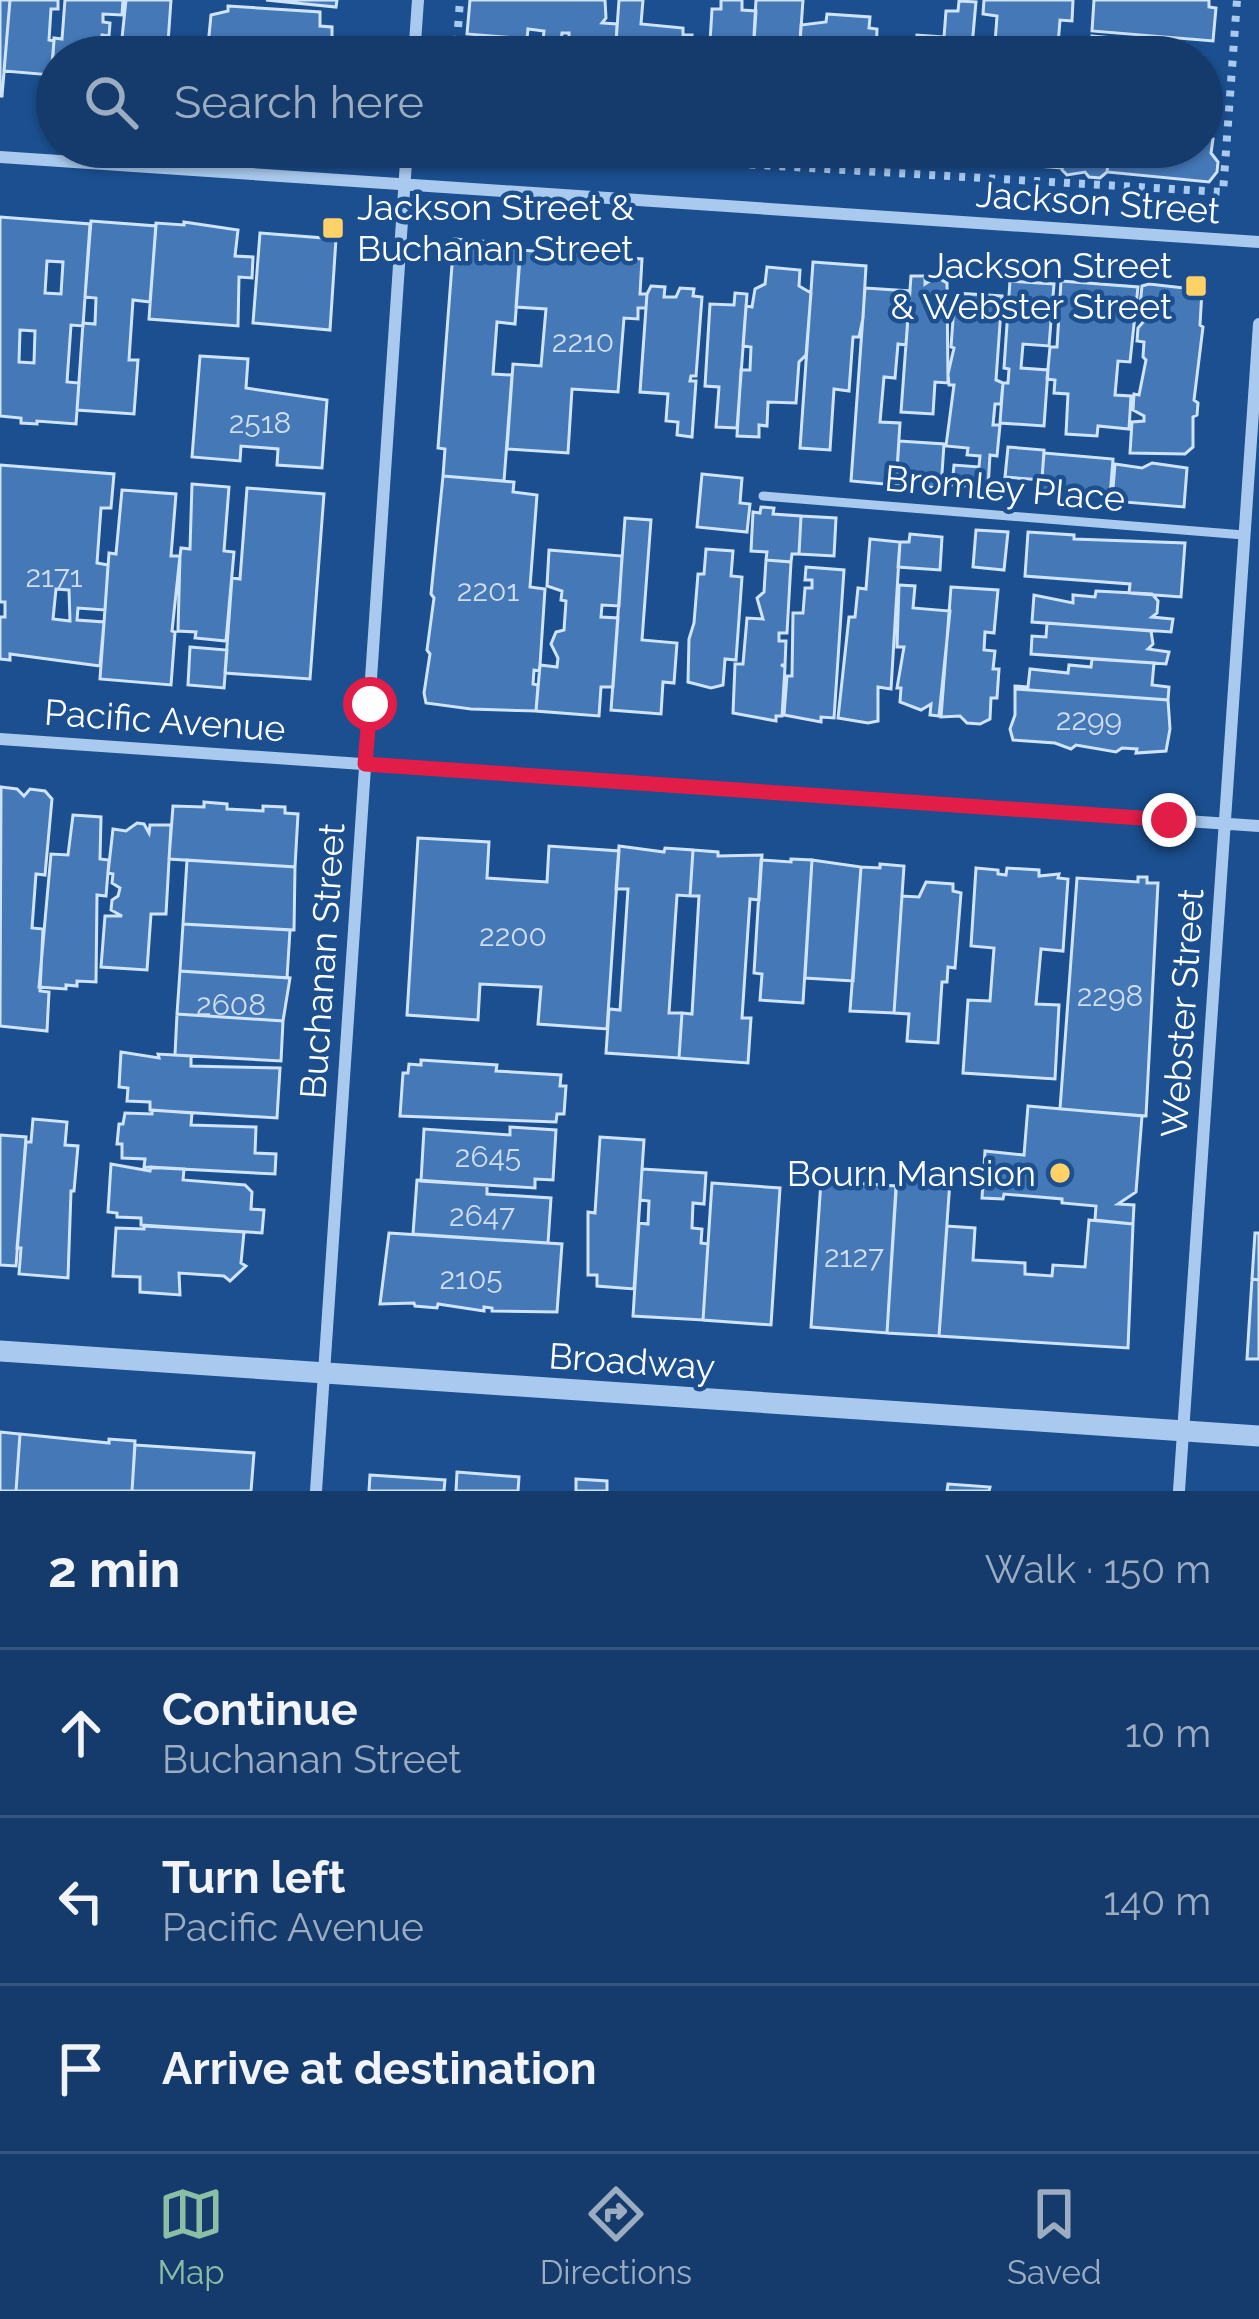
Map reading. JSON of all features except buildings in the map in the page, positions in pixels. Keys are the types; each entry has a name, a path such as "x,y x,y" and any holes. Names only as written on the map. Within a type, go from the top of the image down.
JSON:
{"street":[{"path":"415,36 418,0"},
{"name":"Jackson Street","path":"0,158 36,160"},
{"name":"Jackson Street","path":"150,168 1259,242"},
{"name":"Buchanan Street","path":"316,1491 406,168"},
{"name":"Webster Street","path":"1179,1491 1259,324"},
{"name":"Pacific Avenue","path":"0,739 1259,826"},
{"name":"Broadway","path":"0,1351 1259,1436"}],"lane":[{"name":"Bromley Place","path":"763,496 1244,535"}],"path":[{"path":"457,36 460,0"},
{"path":"819,168 1223,191 1237,0"}],"place":[{"name":"Jackson Street & Buchanan Street","path":"333,228"},
{"name":"Jackson Street & Webster Street","path":"1196,286"},
{"name":"Bourn Mansion","path":"1060,1173"}],"route":[{"path":"370,704 365,764 1169,820"}]}
